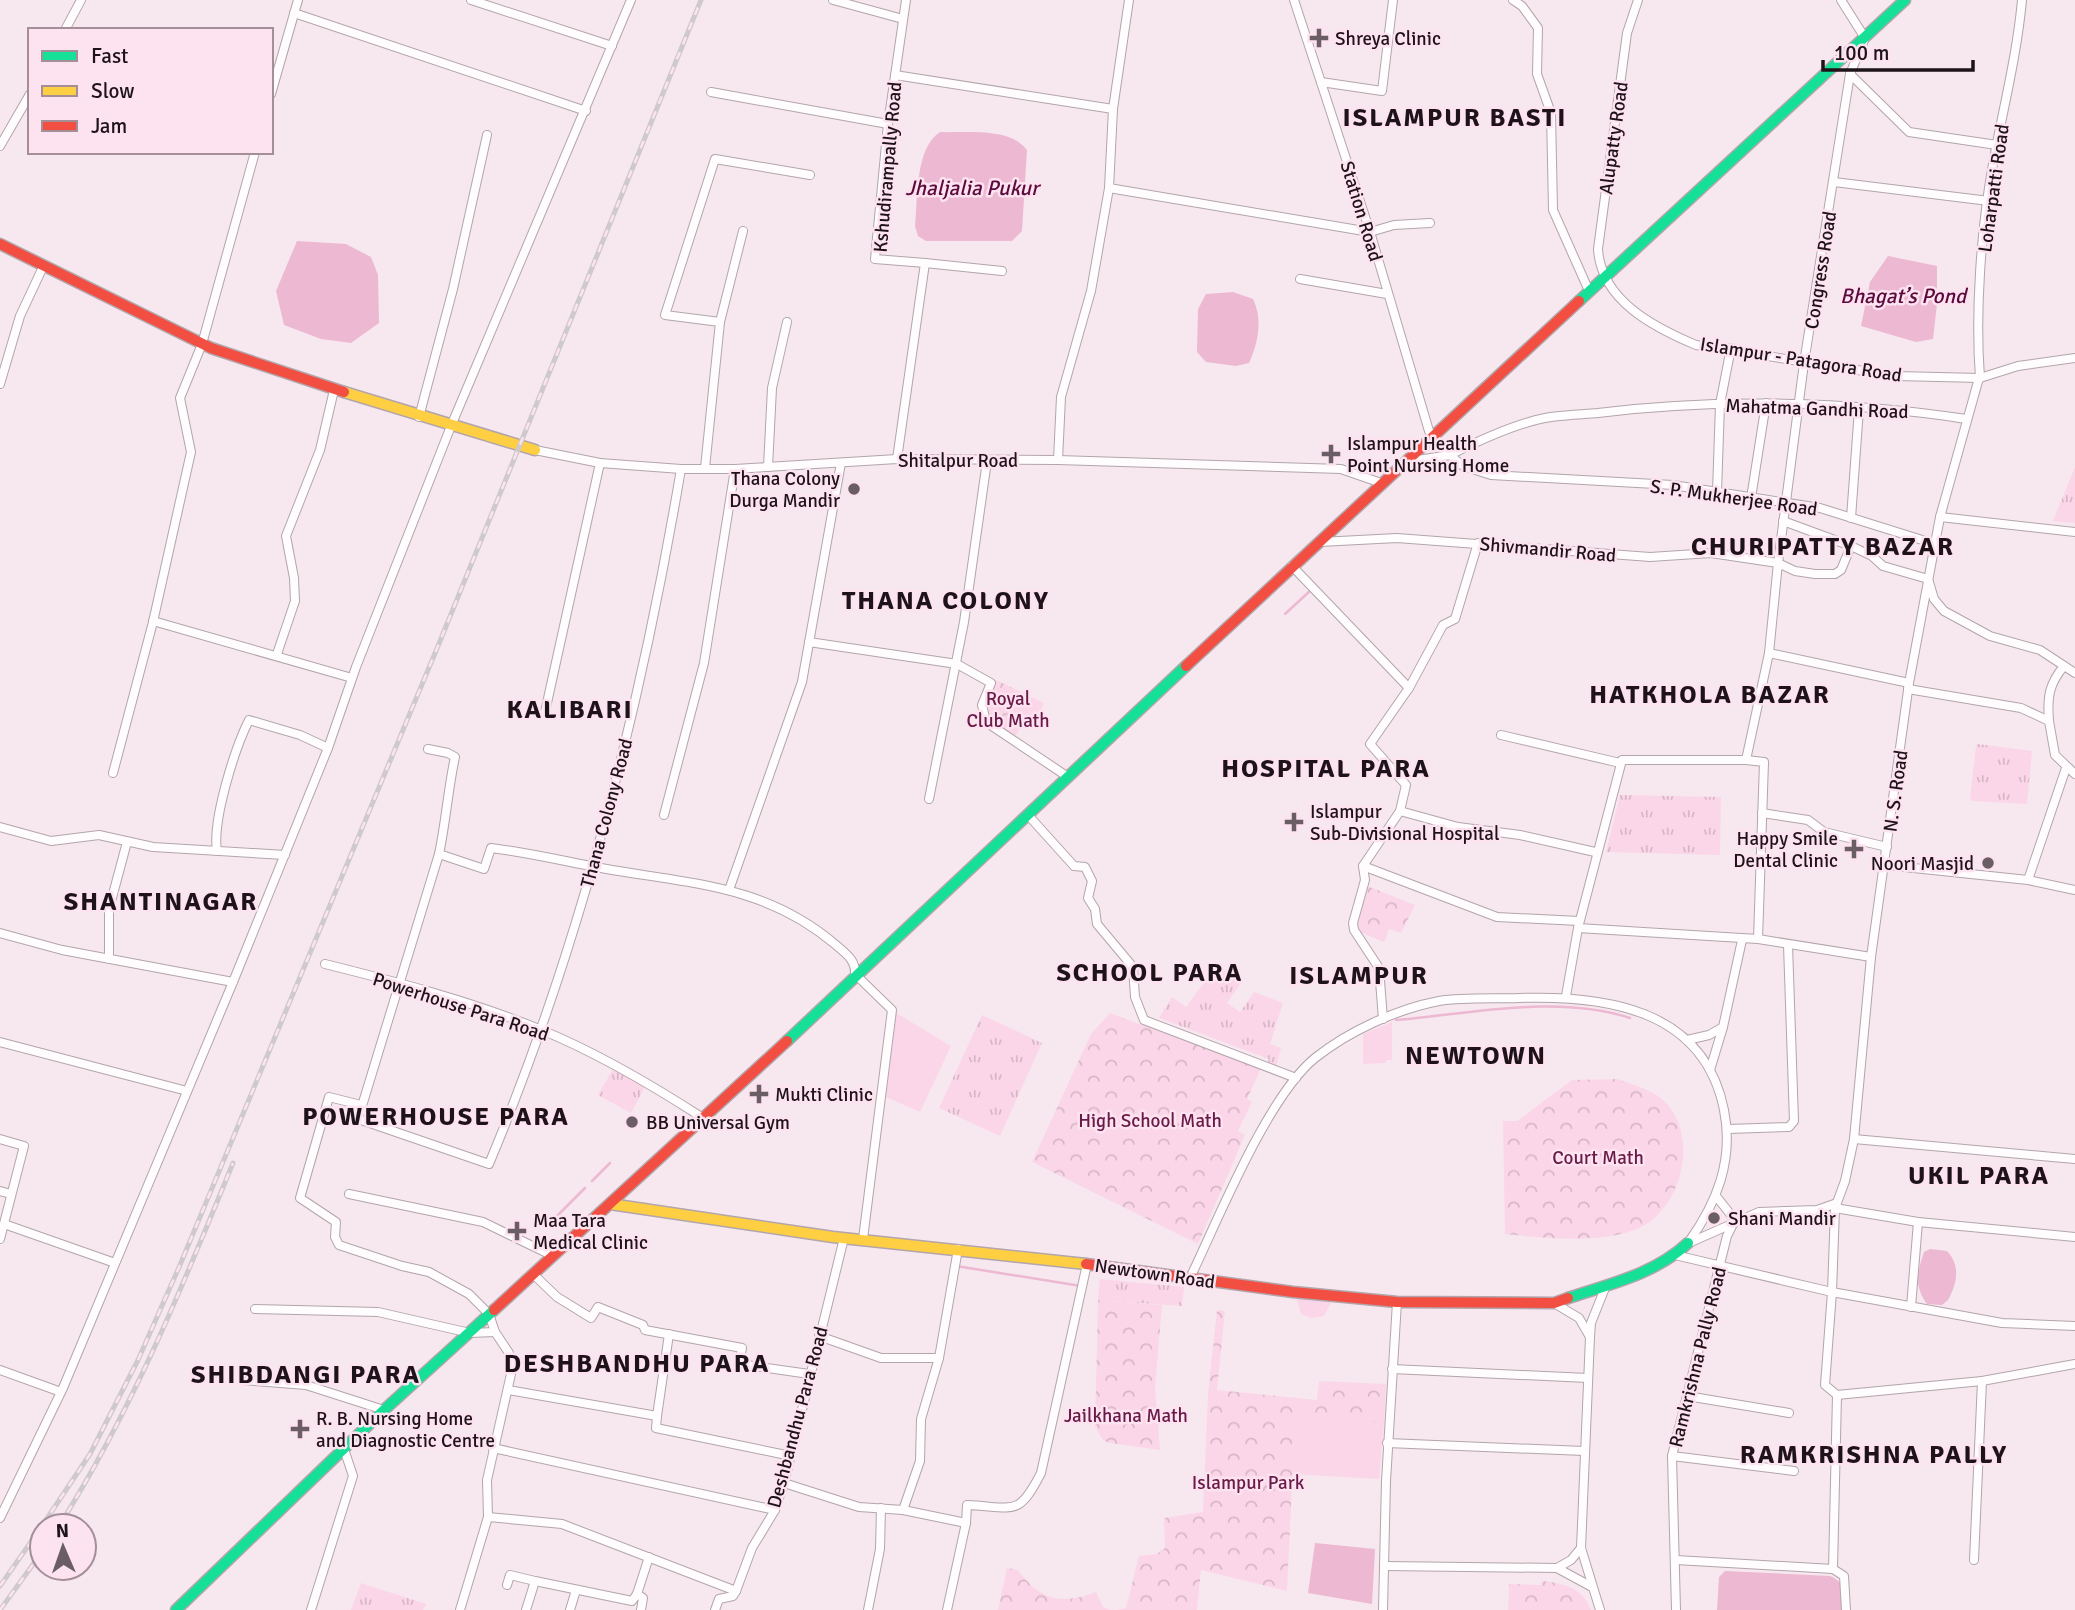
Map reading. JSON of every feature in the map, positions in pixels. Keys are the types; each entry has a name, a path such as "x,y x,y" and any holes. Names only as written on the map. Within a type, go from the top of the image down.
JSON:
{"main road":[{"path":"176,1610 384,1410 703,1118 1432,435 1905,0"},
{"path":"0,244 202,344 334,390 534,450"},
{"name":"Newtown Road","path":"610,1204 844,1238 958,1249 1397,1302 1554,1303 1605,1288 1642,1273 1675,1255 1688,1243"}],"street":[{"path":"66,28 82,0"},
{"path":"273,87 298,0"},
{"path":"471,0 612,46"},
{"path":"0,1518 61,1392 233,982 328,748 352,678 451,426 631,0"},
{"path":"834,0 903,19"},
{"name":"Kshudirampally Road","path":"906,0 888,124 875,260 925,263"},
{"path":"1058,460 1061,397 1091,291 1109,188 1113,108 1129,0"},
{"name":"Station Road","path":"1294,0 1370,232 1432,435"},
{"path":"1321,82 1382,92 1393,0"},
{"path":"1513,0 1522,6 1538,28 1537,74 1550,113 1553,210 1588,291"},
{"name":"Alupatty Road","path":"1604,277 1598,248 1627,33 1638,0"},
{"path":"1841,0 1865,38"},
{"name":"Loharpatti Road","path":"1980,378 1976,328 1989,201 2019,32 2022,0"},
{"path":"294,13 586,111"},
{"name":"Congress Road","path":"1746,760 1769,653 1804,363 1850,74 1865,38"},
{"path":"1850,74 1909,132 1997,145"},
{"path":"895,75 1113,108"},
{"path":"711,92 888,124"},
{"path":"0,146 28,97"},
{"path":"419,417 453,289 487,135"},
{"path":"113,773 153,621 191,452 180,397 202,344 254,154"},
{"path":"720,322 665,315 715,159 810,174"},
{"path":"1834,182 1989,201"},
{"path":"1109,188 1370,232 1394,225 1430,223"},
{"path":"705,468 720,322 743,231"},
{"path":"897,459 925,263 1002,271"},
{"path":"0,384 20,316 43,267"},
{"name":"Islampur - Patagora Road","path":"1604,277 1621,302 1676,336 1696,345 1731,348 1804,363 1896,376 1980,378 2018,366 2075,358"},
{"path":"1300,279 1387,294"},
{"path":"768,467 772,388 787,322"},
{"path":"1717,492 1720,404 1731,348"},
{"name":"N. S. Road","path":"1837,1395 1825,1385 1836,1205 1854,1139 1871,957 1909,686 1940,517 1966,419 1980,378"},
{"path":"277,654 295,601 294,578 286,536 320,450 334,390"},
{"path":"1751,498 1766,403"},
{"name":"Mahatma Gandhi Road","path":"1450,456 1485,438 1531,421 1650,406 1766,403 1920,412 1966,419"},
{"path":"1851,518 1859,409"},
{"path":"1432,435 1450,456"},
{"name":"Shitalpur Road","path":"534,450 600,463 681,469 735,470 897,459 1058,460 1341,469 1381,483"},
{"path":"1404,462 1450,456"},
{"name":"S. P. Mukherjee Road","path":"1450,456 1463,466 1491,475 1672,485 1820,508 1935,544"},
{"path":"929,799 957,664 987,461"},
{"path":"545,712 600,463"},
{"path":"729,890 802,682 841,463"},
{"name":"Thana Colony Road","path":"362,1105 358,1119 489,1164 540,1029 593,866 656,613 681,469"},
{"path":"664,815 704,663 735,470"},
{"path":"1940,517 2075,532"},
{"path":"1783,521 1850,546 1872,556 1883,566 1928,579 1934,599 1944,611 1990,636 2040,650 2075,673"},
{"name":"Shivmandir Road","path":"1317,542 1396,538 1650,557 1711,553 1778,563 1795,571 1835,574 1841,570 1850,546"},
{"path":"1384,1019 1379,968 1353,930 1365,880 1363,866 1400,811 1406,785 1370,744 1409,688 1443,625 1455,619 1478,543"},
{"path":"1292,566 1409,688"},
{"path":"153,621 277,654 352,678"},
{"path":"809,642 957,664 991,683 982,705 986,722 1068,777"},
{"path":"1769,653 1909,686 2021,708 2049,721"},
{"path":"2064,666 2051,682 2047,699 2049,721 2055,755 2075,774"},
{"path":"217,851 225,778 238,754 249,720 300,735 328,748"},
{"path":"1501,735 1620,763 1629,758 1764,762 1758,939"},
{"path":"428,749 454,757 447,785 450,799 439,854 362,1105 329,1097 300,1198 337,1222 335,1237 339,1245 429,1272 469,1294 489,1314 495,1332 509,1353 511,1374 487,1480 488,1517 460,1610"},
{"path":"1566,996 1595,852 1620,763"},
{"path":"2028,880 2067,768"},
{"path":"1400,811 1458,827 1520,835 1595,852"},
{"path":"1762,813 1808,820 1824,832 1887,847"},
{"path":"1028,814 1074,866 1084,867 1092,881 1088,898 1095,909 1097,924 1133,967 1135,997 1144,1020 1296,1078"},
{"path":"0,827 51,841 99,835 153,847 285,855"},
{"path":"109,959 110,909 127,842"},
{"path":"439,854 485,869 491,848 729,890 771,903 814,927 849,957 855,965 855,974 891,1010 863,1239"},
{"path":"1885,865 2028,880 2075,890"},
{"path":"1363,866 1497,917 1742,940 1758,939 1871,957"},
{"path":"0,933 109,959 233,982"},
{"path":"1710,1070 1723,1027 1742,940"},
{"path":"1728,1129 1789,1126 1794,1121 1788,945"},
{"name":"Powerhouse Para Road","path":"325,964 399,983 540,1029 635,1077 703,1118"},
{"path":"1190,1278 1270,1116 1296,1078 1313,1059 1340,1040 1384,1019 1448,1000 1566,996 1637,1010 1669,1026 1687,1040 1710,1070 1720,1090 1728,1129 1728,1158 1716,1196 1706,1219 1688,1243"},
{"path":"1687,1040 1709,1035 1723,1027"},
{"path":"0,1042 187,1091"},
{"path":"0,1139 24,1146 0,1239"},
{"path":"1854,1139 2075,1159"},
{"path":"0,1191 11,1194"},
{"path":"349,1194 483,1222 553,1256"},
{"path":"1716,1196 1735,1220"},
{"path":"1688,1243 1735,1220 1759,1212 1817,1210 1836,1205 1918,1222 2075,1237"},
{"name":"Ramkrishna Pally Road","path":"1676,1610 1672,1456 1727,1236 1735,1220"},
{"path":"1911,1307 1918,1222"},
{"path":"4,1224 115,1262"},
{"name":"Deshbandhu Para Road","path":"736,1591 752,1548 775,1510 791,1456 844,1238"},
{"path":"903,1510 920,1461 920,1419 939,1358 958,1249"},
{"path":"1675,1255 1832,1292 1911,1307 2002,1323 2075,1326"},
{"path":"947,1610 966,1523 967,1505 1017,1507 1027,1500 1041,1474 1087,1264"},
{"path":"533,1274 557,1297 591,1318 598,1307 643,1325 645,1329 742,1348 739,1364 809,1374"},
{"path":"1600,1610 1581,1548 1591,1324 1605,1288"},
{"path":"1383,1610 1387,1443 1397,1302"},
{"path":"1554,1303 1579,1318 1590,1337"},
{"path":"255,1309 379,1312 470,1333 495,1332"},
{"path":"669,1334 656,1428 791,1456"},
{"path":"819,1336 881,1358 939,1358"},
{"path":"1833,1569 1837,1395 1982,1381 2075,1364"},
{"path":"1392,1369 1588,1378"},
{"path":"0,1370 61,1392"},
{"path":"242,1380 306,1385 384,1410"},
{"path":"1974,1560 1982,1381"},
{"path":"508,1390 657,1416"},
{"path":"1687,1396 1789,1413"},
{"path":"1387,1443 1584,1451"},
{"path":"494,1448 775,1510"},
{"path":"311,1610 353,1476 344,1449"},
{"path":"1672,1456 1794,1471"},
{"path":"783,1483 859,1507 903,1510 966,1523"},
{"path":"868,1610 880,1549 881,1508"},
{"path":"488,1517 562,1524 736,1591 733,1595 719,1599 715,1610"},
{"path":"1557,1568 1571,1560 1581,1548"},
{"path":"508,1585 510,1575 632,1601 637,1594 649,1557"},
{"path":"1676,1560 1833,1569 1844,1576 1846,1610"},
{"path":"1384,1566 1557,1568 1592,1587"},
{"path":"526,1610 536,1581"},
{"path":"570,1610 576,1590"},
{"path":"637,1594 643,1598 641,1610"}],"green space":[{"path":"2075,467 2075,523 2053,521"},
{"name":"Royal Club Math","path":"996,680 1044,703 1034,723 1026,720 1014,738 988,720 986,705"},
{"path":"1978,744 2032,751 2027,804 1972,801 1970,798"},
{"path":"1620,795 1721,797 1720,855 1606,852"},
{"path":"1367,886 1415,905 1401,933 1389,929 1384,942 1362,933 1357,927"},
{"path":"1217,965 1241,983 1227,1003 1240,1012 1254,992 1283,1003 1270,1044 1281,1048 1276,1067 1267,1064 1269,1059 1159,1018 1172,997 1186,1007"},
{"path":"896,1013 951,1046 920,1112 886,1097"},
{"name":"High School Math","path":"1110,1013 1139,1024 1141,1021 1262,1066 1247,1099 1252,1102 1238,1131 1245,1135 1198,1244 1032,1162 1091,1034"},
{"path":"982,1015 1042,1043 1000,1136 939,1108"},
{"path":"1392,1022 1392,1060 1386,1060 1386,1063 1363,1064 1363,1034"},
{"path":"613,1069 645,1087 631,1113 598,1095"},
{"name":"Court Math","path":"1618,1079 1662,1099 1673,1112 1680,1128 1683,1145 1678,1181 1661,1212 1648,1223 1633,1230 1598,1238 1505,1234 1503,1121 1517,1121 1572,1080"},
{"path":"1100,1279 1184,1287 1182,1306 1098,1300"},
{"path":"1296,1297 1332,1301 1324,1316 1311,1318 1301,1314"},
{"name":"Jailkhana Math","path":"1098,1300 1162,1305 1155,1388 1160,1450 1109,1443 1103,1440 1095,1427"},
{"name":"Islampur Park","path":"1217,1310 1225,1311 1217,1390 1317,1400 1319,1381 1386,1384 1384,1423 1295,1418 1287,1591 1201,1570 1197,1610 1116,1610 1126,1608 1139,1556 1157,1554 1165,1548 1164,1518 1203,1512 1208,1393"},
{"path":"1294,1417 1384,1423 1379,1479 1292,1474"},
{"path":"1007,1568 1018,1570 1035,1588 1052,1597 1072,1598 1096,1592 1103,1607 1111,1610 998,1610"},
{"path":"1542,1581 1572,1588 1583,1596 1591,1610 1508,1610 1509,1584 1541,1585"},
{"path":"361,1583 426,1604 423,1610 351,1610"}],"water":[{"name":"Jhaljalia Pukur","path":"940,132 999,134 1020,143 1027,150 1022,231 1012,241 926,241 918,236 915,226 919,174 926,150"},
{"path":"297,241 346,244 371,257 378,275 379,323 351,343 321,339 284,325 276,291"},
{"name":"Bhagat’s Pond","path":"1888,256 1937,266 1933,339 1916,342 1861,326 1870,282"},
{"path":"1233,292 1253,299 1258,315 1257,339 1249,363 1236,366 1206,362 1197,352 1198,309 1206,294"},
{"path":"1930,1249 1947,1251 1956,1269 1954,1287 1948,1300 1942,1305 1927,1304 1918,1285 1918,1273 1924,1252"},
{"path":"1315,1543 1375,1549 1372,1604 1308,1593"},
{"path":"1725,1571 1830,1576 1842,1586 1842,1610 1717,1610 1719,1577"}],"waterway":[{"path":"1285,614 1311,590"},
{"path":"1396,1020 1484,1010 1544,1007 1573,1007 1630,1018"},
{"path":"592,1181 610,1163"},
{"path":"549,1224 585,1188"},
{"path":"956,1266 1081,1286"}],"railway":[{"path":"51,1512 90,1454 138,1360 180,1265 438,646 701,0"},
{"path":"67,1512 109,1439 154,1349 233,1163"},
{"path":"0,1586 28,1546"},
{"path":"0,1610 28,1571"}],"traffic: fast":[{"path":"1579,301 1905,0"},
{"path":"787,1041 1186,666"},
{"path":"1568,1298 1647,1270 1688,1243"},
{"path":"176,1610 384,1410 494,1310"}],"traffic: slow":[{"path":"344,392 535,450"},
{"path":"610,1204 833,1237 1086,1264"}],"traffic: jam":[{"path":"0,244 211,348 344,392"},
{"path":"1186,666 1579,301"},
{"path":"494,1310 787,1041"},
{"path":"1086,1264 1293,1292 1397,1302 1554,1303 1568,1298"}],"place":[{"name":"Shreya Clinic","path":"1319,38"},
{"name":"Islampur Health Point Nursing Home","path":"1331,454"},
{"name":"Thana Colony Durga Mandir","path":"854,489"},
{"name":"Islampur Sub-Divisional Hospital","path":"1294,822"},
{"name":"Happy Smile Dental Clinic","path":"1854,849"},
{"name":"Noori Masjid","path":"1988,863"},
{"name":"Mukti Clinic","path":"759,1094"},
{"name":"BB Universal Gym","path":"632,1122"},
{"name":"Shani Mandir","path":"1714,1218"},
{"name":"Maa Tara Medical Clinic","path":"517,1231"},
{"name":"R. B. Nursing Home and Diagnostic Centre","path":"300,1429"}],"district":[{"name":"ISLAMPUR BASTI","path":"1455,117"},
{"name":"CHURIPATTY BAZAR","path":"1823,546"},
{"name":"THANA COLONY","path":"946,600"},
{"name":"HATKHOLA BAZAR","path":"1710,694"},
{"name":"KALIBARI","path":"570,709"},
{"name":"HOSPITAL PARA","path":"1326,768"},
{"name":"SHANTINAGAR","path":"161,901"},
{"name":"SCHOOL PARA","path":"1150,972"},
{"name":"ISLAMPUR","path":"1359,975"},
{"name":"NEWTOWN","path":"1476,1055"},
{"name":"POWERHOUSE PARA","path":"436,1116"},
{"name":"UKIL PARA","path":"1979,1175"},
{"name":"DESHBANDHU PARA","path":"637,1363"},
{"name":"SHIBDANGI PARA","path":"306,1374"},
{"name":"RAMKRISHNA PALLY","path":"1874,1454"}]}
